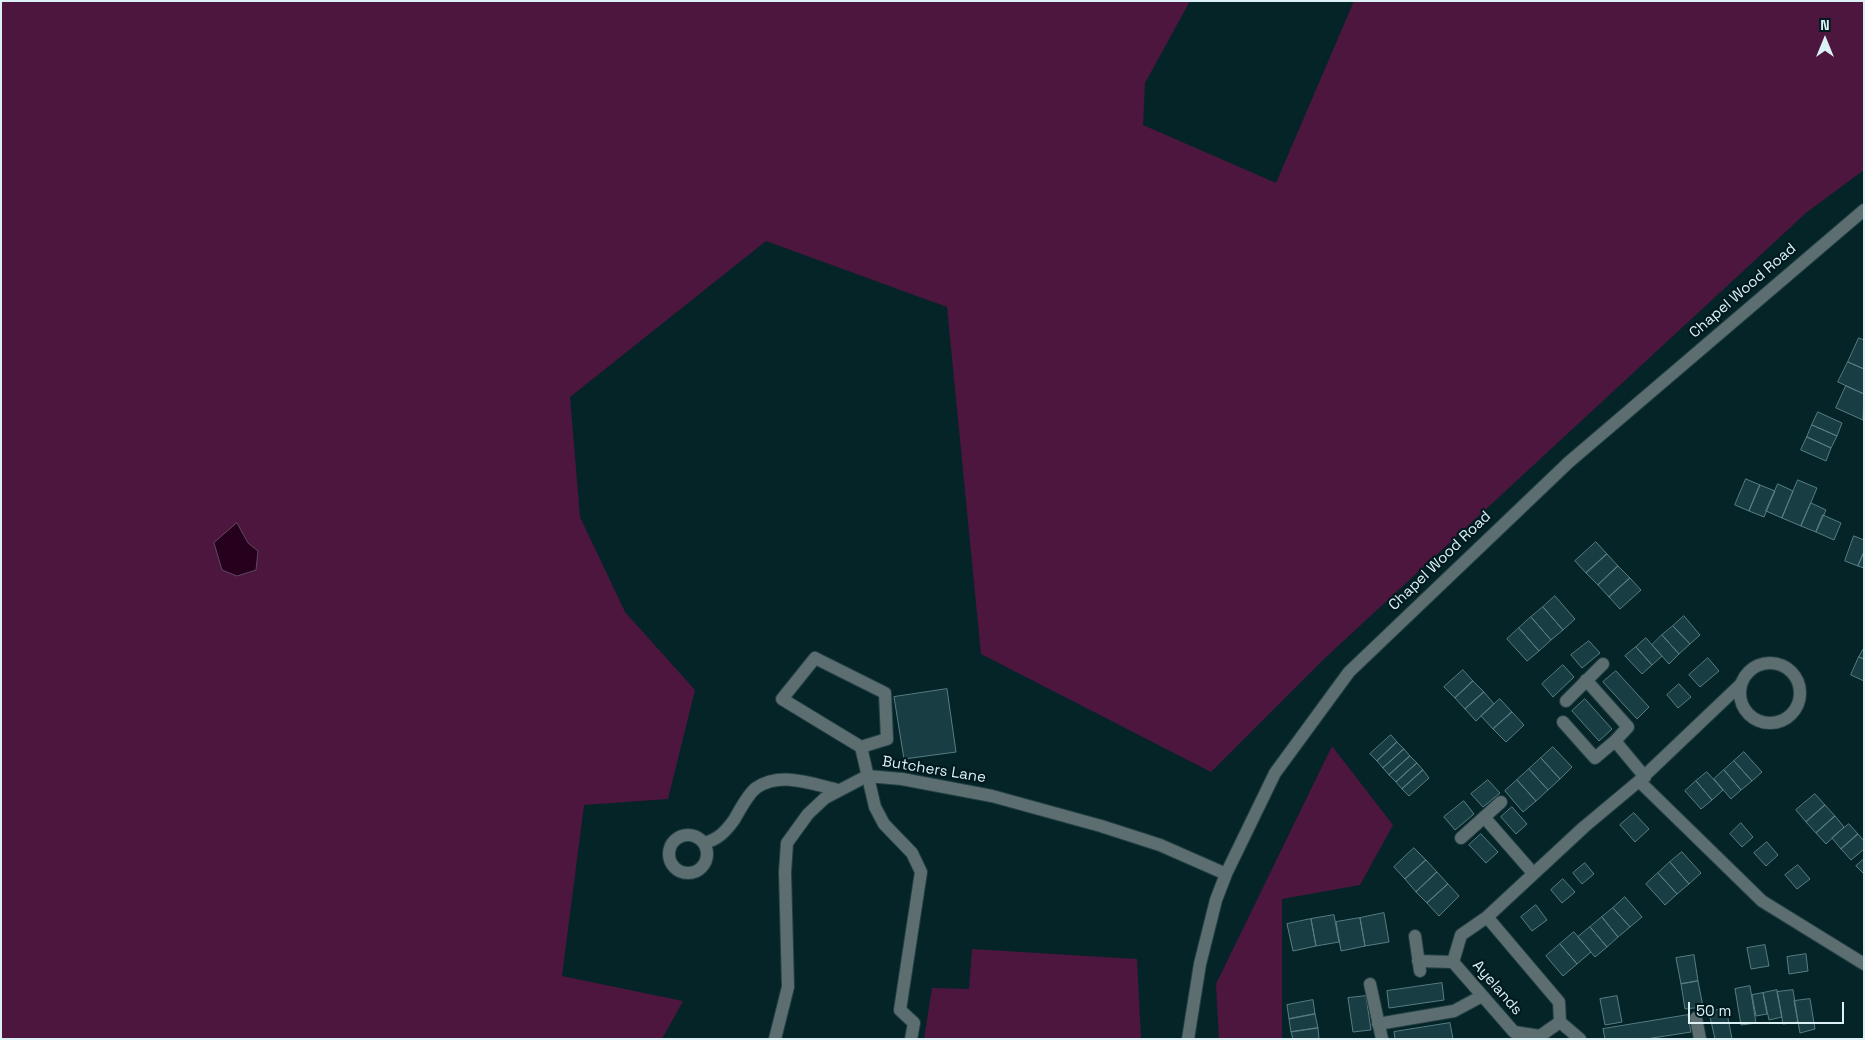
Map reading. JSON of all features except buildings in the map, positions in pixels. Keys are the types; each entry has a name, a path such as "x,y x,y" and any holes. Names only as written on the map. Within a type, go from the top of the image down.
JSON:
{"street":[{"name":"Chapel Wood Road","path":"1188,1039 1200,964 1216,900 1226,874 1275,773 1349,672 1569,462 1864,210"},
{"path":"861,747 887,739 885,693 815,658 782,699 861,747 875,808 884,824 912,853 920,872 900,1010 914,1023 912,1039"},
{"name":"Ayelands","path":"1560,1022 1540,1036 1514,1032 1453,962 1461,935 1487,917 1584,827 1642,779 1741,684 1746,675 1756,667 1770,663 1780,665 1789,670 1796,678 1800,695 1798,704 1788,717 1779,722 1761,722 1752,717 1745,709 1740,695 1741,684"},
{"path":"1566,701 1603,664"},
{"path":"1563,722 1595,758 1628,727 1586,680"},
{"path":"1615,741 1642,779 1762,901 1864,964"},
{"name":"Butchers Lane","path":"775,1039 788,987 784,872 787,843 808,814 825,798 867,776 902,779 992,796 1101,826 1160,845 1226,874"},
{"path":"704,843 716,839 723,834 756,789 766,784 788,779 838,790"},
{"path":"1461,838 1501,802"},
{"path":"1484,817 1533,873"},
{"path":"1487,917 1559,1002 1560,1022 1580,1039"},
{"path":"1415,936 1419,966 1453,962"},
{"path":"1370,984 1382,1039"},
{"path":"1378,1024 1454,1012 1482,996"},
{"path":"1696,1018 1700,1039"}],"shaded area":[{"path":"1,1 1190,1 1145,83 1143,125 1276,183 1354,1 1864,1 1864,170 1807,212 1324,659 1211,772 981,654 947,307 766,241 570,397 580,517 625,612 695,690 668,799 584,805 562,976 683,1001 662,1039 1,1039","holes":["237,524 248,543 214,543"]},
{"path":"237,523 248,543 258,551 256,570 237,576 222,570 214,543"},
{"path":"1332,746 1393,825 1360,885 1282,899 1282,1039 1219,1039 1216,984"},
{"path":"972,949 1137,959 1141,1039 924,1039 932,988 969,989"}]}
